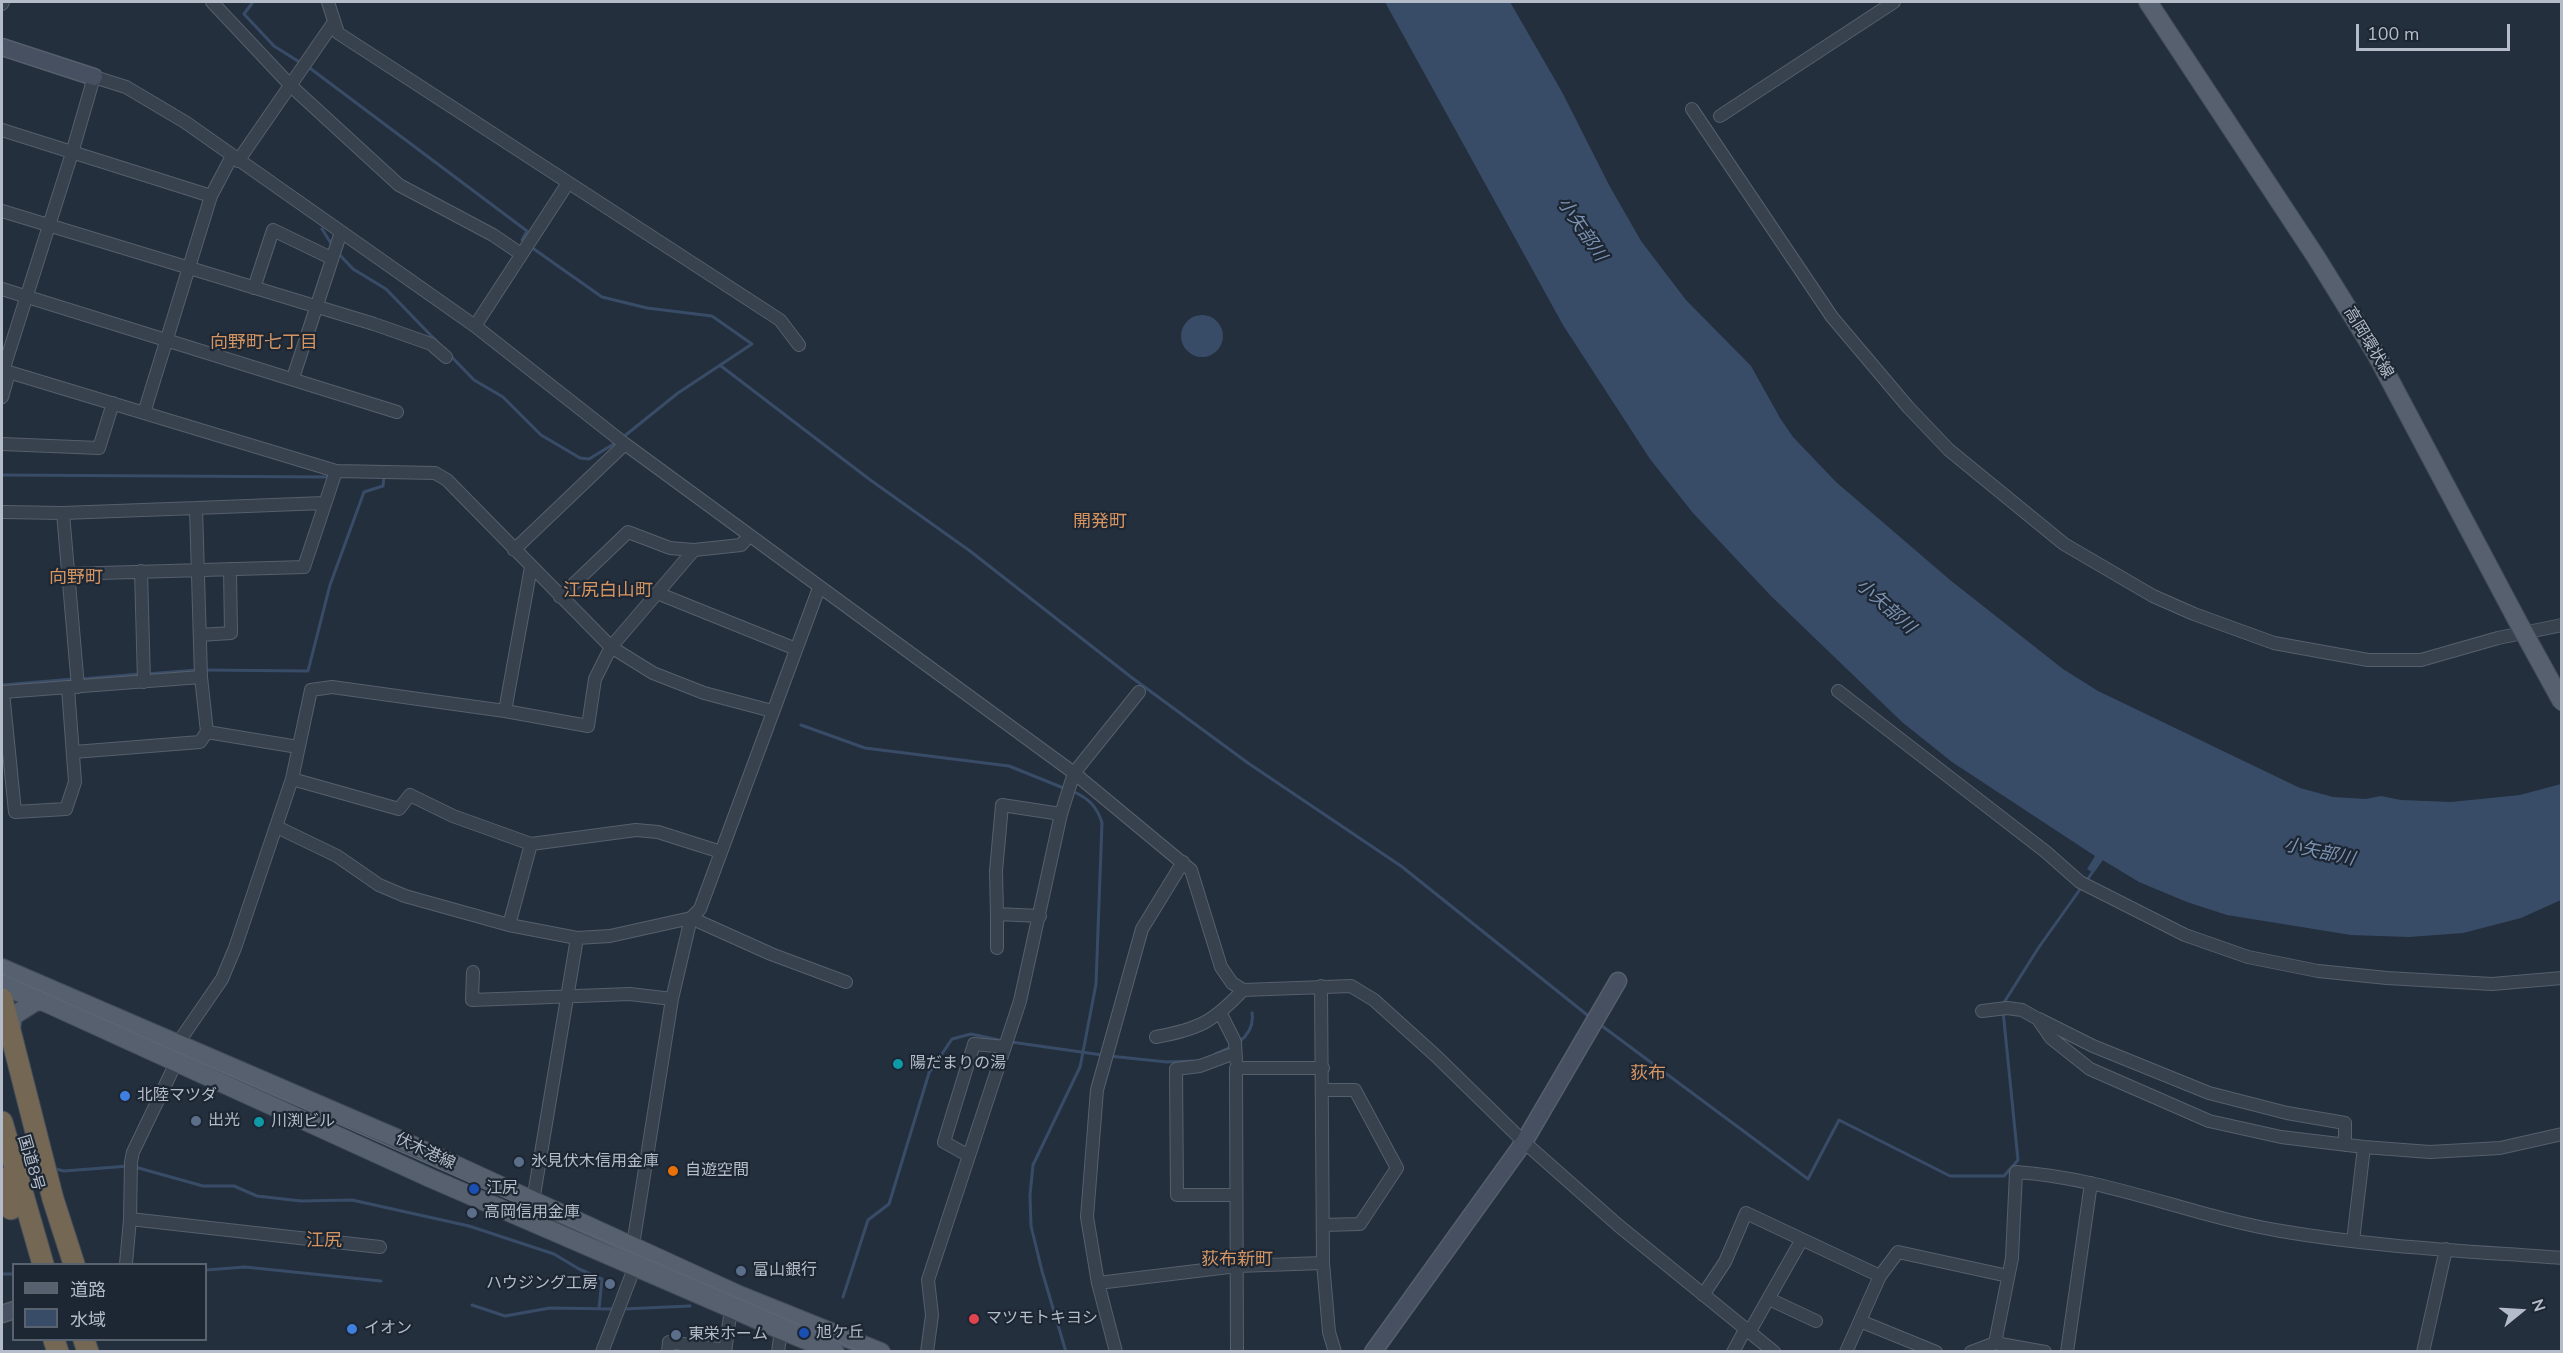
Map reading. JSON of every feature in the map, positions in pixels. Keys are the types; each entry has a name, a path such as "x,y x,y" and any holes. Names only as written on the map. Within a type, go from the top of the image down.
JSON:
{"highway":[{"path":"2,999 53,1199 74,1263"},
{"name":"国道8号","path":"2,1061 18,1182 59,1263"},
{"name":"国道8号","path":"2,1122 43,1263"},
{"path":"18,1182 28,1263"}],"main road":[{"name":"高岡環状線","path":"2148,2 2316,256 2376,354 2562,702"},
{"name":"伏木港線","path":"2,968 401,1140 633,1245 843,1344 881,1352"},
{"name":"伏木港線","path":"2,986 42,1001 430,1178 835,1352"},
{"path":"10,1035 14,1016 35,1002 42,1001"}],"street":[{"path":"212,2 291,86 399,185 493,235 521,254"},
{"path":"328,2 338,33 465,118 780,320 799,345"},
{"path":"1720,116 1894,2"},
{"path":"144,413 211,196 235,159 291,86 334,22"},
{"path":"2,47 126,87 184,122 475,326 625,444 1074,773 1183,862 1191,870 1196,882 1221,967 1232,983 1243,990 1351,986 1374,1000 1436,1056 1524,1142 1703,1295 1774,1352"},
{"path":"2,397 5,371 94,77"},
{"path":"1692,109 1832,317 1908,408 1949,450 2064,544 2153,596 2194,614 2274,643 2368,660 2421,660 2498,638 2562,625"},
{"path":"2,130 211,196"},
{"path":"475,326 568,183"},
{"path":"2,211 430,344 446,357"},
{"path":"255,288 273,230 331,258"},
{"path":"293,378 341,232"},
{"path":"2,289 396,412"},
{"path":"5,371 336,471 435,473 447,480 611,647 653,673 704,693 772,711"},
{"path":"2,444 99,448 113,404"},
{"path":"514,550 625,444"},
{"path":"67,574 304,567 336,471"},
{"path":"2,512 63,513 324,503"},
{"path":"74,752 200,742 207,732 201,671 196,508"},
{"path":"63,513 73,688 75,782 66,808 15,812 2,692 73,688 201,671"},
{"path":"560,597 628,532 670,548 694,550 741,545 750,536"},
{"path":"126,1263 131,1166 174,1063 178,1043 222,979 292,779 311,690 332,687 505,711 588,726 595,679 611,647 694,550"},
{"path":"505,711 531,567"},
{"path":"200,635 231,633 230,569"},
{"path":"141,571 144,677"},
{"path":"602,1352 635,1266 633,1245 672,999 691,918 700,909 819,588"},
{"path":"657,593 796,649"},
{"path":"1838,690 2046,852 2080,882 2185,935 2248,957 2330,972 2386,978 2492,984 2562,978"},
{"path":"927,1352 932,1315 928,1280 1020,1001 1061,814 1074,773 1138,692"},
{"path":"207,732 298,747"},
{"path":"292,779 399,809 410,795 453,816 531,844 636,830 658,831 721,852"},
{"path":"997,948 996,871 1002,805 1061,814"},
{"path":"277,827 337,856 379,885 405,896 509,926 578,938 610,936 691,918 771,954 846,982"},
{"path":"509,926 531,844"},
{"path":"1116,1352 1098,1283 1087,1216 1097,1090 1142,929 1183,862"},
{"path":"997,914 1040,916"},
{"path":"533,1201 578,938"},
{"path":"473,972 472,1000 630,994 672,999"},
{"path":"1373,1352 1524,1142 1618,981"},
{"path":"1321,986 1323,1263 1329,1332 1335,1352"},
{"path":"1156,1037 1191,1030 1221,1014 1243,990"},
{"path":"1982,1011 2007,1008 2022,1010 2093,1046 2210,1093 2287,1113 2345,1124 2345,1145"},
{"path":"1221,1014 1235,1042 1237,1352"},
{"path":"2038,1019 2051,1038 2090,1069 2209,1121 2281,1137 2430,1152 2500,1148 2562,1134"},
{"path":"969,1156 944,1142 974,1044 1005,1047"},
{"path":"1235,1053 1200,1066 1176,1069 1178,1195 1236,1195"},
{"path":"1236,1068 1323,1068"},
{"path":"1323,1090 1355,1090 1397,1168 1360,1224 1323,1225"},
{"path":"2353,1241 2364,1147"},
{"path":"1995,1343 2012,1258 2016,1172 2051,1174 2280,1231 2353,1241 2562,1258"},
{"path":"2067,1352 2091,1183"},
{"path":"1703,1295 1725,1262 1746,1213 1880,1276"},
{"path":"130,1219 380,1247"},
{"path":"1733,1352 1769,1299 1802,1241"},
{"path":"2423,1352 2446,1249"},
{"path":"1846,1352 1880,1276 1898,1252 2008,1276"},
{"path":"1098,1283 1237,1266 1323,1263"},
{"path":"1769,1299 1816,1321"},
{"path":"668,1352 669,1342 725,1351 731,1309"},
{"path":"1860,1321 1936,1352"},
{"path":"778,1352 781,1330"},
{"path":"1971,1352 1995,1343 2045,1352"}],"water":[{"name":"小矢部川","path":"1385,2 1510,2 1562,92 1609,185 1641,241 1686,300 1751,366 1793,437 1836,482 1950,580 2063,669 2098,691 2300,788 2333,797 2366,799 2381,796 2401,800 2451,802 2520,795 2561,784 2561,900 2521,918 2463,933 2409,937 2351,935 2227,915 2187,902 2139,882 2101,859 2092,872 2087,869 2095,856 1952,762 1902,722 1771,596 1693,513 1650,459 1563,325"},
{"path":"1202,315 1210,316 1217,321 1222,328 1222,344 1217,351 1210,356 1202,357 1194,356 1187,351 1182,344 1181,336 1182,328 1187,321 1194,316"}],"waterway":[{"path":"253,2 244,14 274,46 301,63"},
{"path":"307,66 527,231 522,240 526,243"},
{"path":"322,229 332,245"},
{"path":"531,247 602,297 647,308 712,316 752,344 678,393 622,438"},
{"path":"338,253 353,269 386,289 474,380 503,397 541,435 580,458 589,459 617,442"},
{"path":"721,366 869,479 970,551 1131,677 1248,763 1401,866 1591,1018"},
{"path":"2,475 330,477"},
{"path":"204,670 308,671 330,585 364,492 383,486 384,477"},
{"path":"147,674 197,670"},
{"path":"81,679 140,674"},
{"path":"2,685 74,679"},
{"path":"801,725 865,748 1009,766 1066,789"},
{"path":"1066,1352 1031,1226 1030,1195 1033,1165 1080,1067 1096,984 1102,823 1091,803 1072,791"},
{"path":"2087,880 2104,856"},
{"path":"2003,1004 2039,947 2081,888"},
{"path":"1598,1023 1808,1179 1839,1120 1950,1176 2004,1176 2018,1160 2003,1011"},
{"path":"1239,1042 1250,1029 1252,1013"},
{"path":"843,1297 868,1220 889,1204 929,1073 952,1039 971,1034 999,1040"},
{"path":"1011,1042 1102,1055"},
{"path":"1215,1054 1231,1047"},
{"path":"1109,1056 1167,1062 1192,1061"},
{"path":"56,1169 64,1171 129,1166"},
{"path":"135,1167 203,1186 234,1186 257,1196 301,1201 352,1200 469,1226 554,1254 602,1279 599,1309"},
{"path":"207,1270 245,1267 381,1281"},
{"path":"3,1274 12,1274"},
{"path":"472,1305 505,1316 550,1308 614,1309"},
{"path":"623,1309 690,1306"}],"tram line":[{"path":"2,974 476,1185 862,1352"}],"place":[{"name":"陽だまりの湯","path":"898,1064"},
{"name":"北陸マツダ","path":"125,1096"},
{"name":"出光","path":"196,1121"},
{"name":"川渕ビル","path":"259,1122"},
{"name":"氷見伏木信用金庫","path":"519,1162"},
{"name":"自遊空間","path":"673,1171"},
{"name":"江尻","path":"474,1189"},
{"name":"高岡信用金庫","path":"472,1213"},
{"name":"富山銀行","path":"741,1271"},
{"name":"ハウジング工房","path":"610,1284"},
{"name":"マツモトキヨシ","path":"974,1319"},
{"name":"イオン","path":"352,1329"},
{"name":"旭ケ丘","path":"804,1333"},
{"name":"東栄ホーム","path":"676,1335"}],"district":[{"name":"向野町七丁目","path":"264,344"},
{"name":"開発町","path":"1100,523"},
{"name":"向野町","path":"76,579"},
{"name":"江尻白山町","path":"608,592"},
{"name":"荻布","path":"1648,1075"},
{"name":"江尻","path":"324,1242"},
{"name":"荻布新町","path":"1237,1261"}]}
